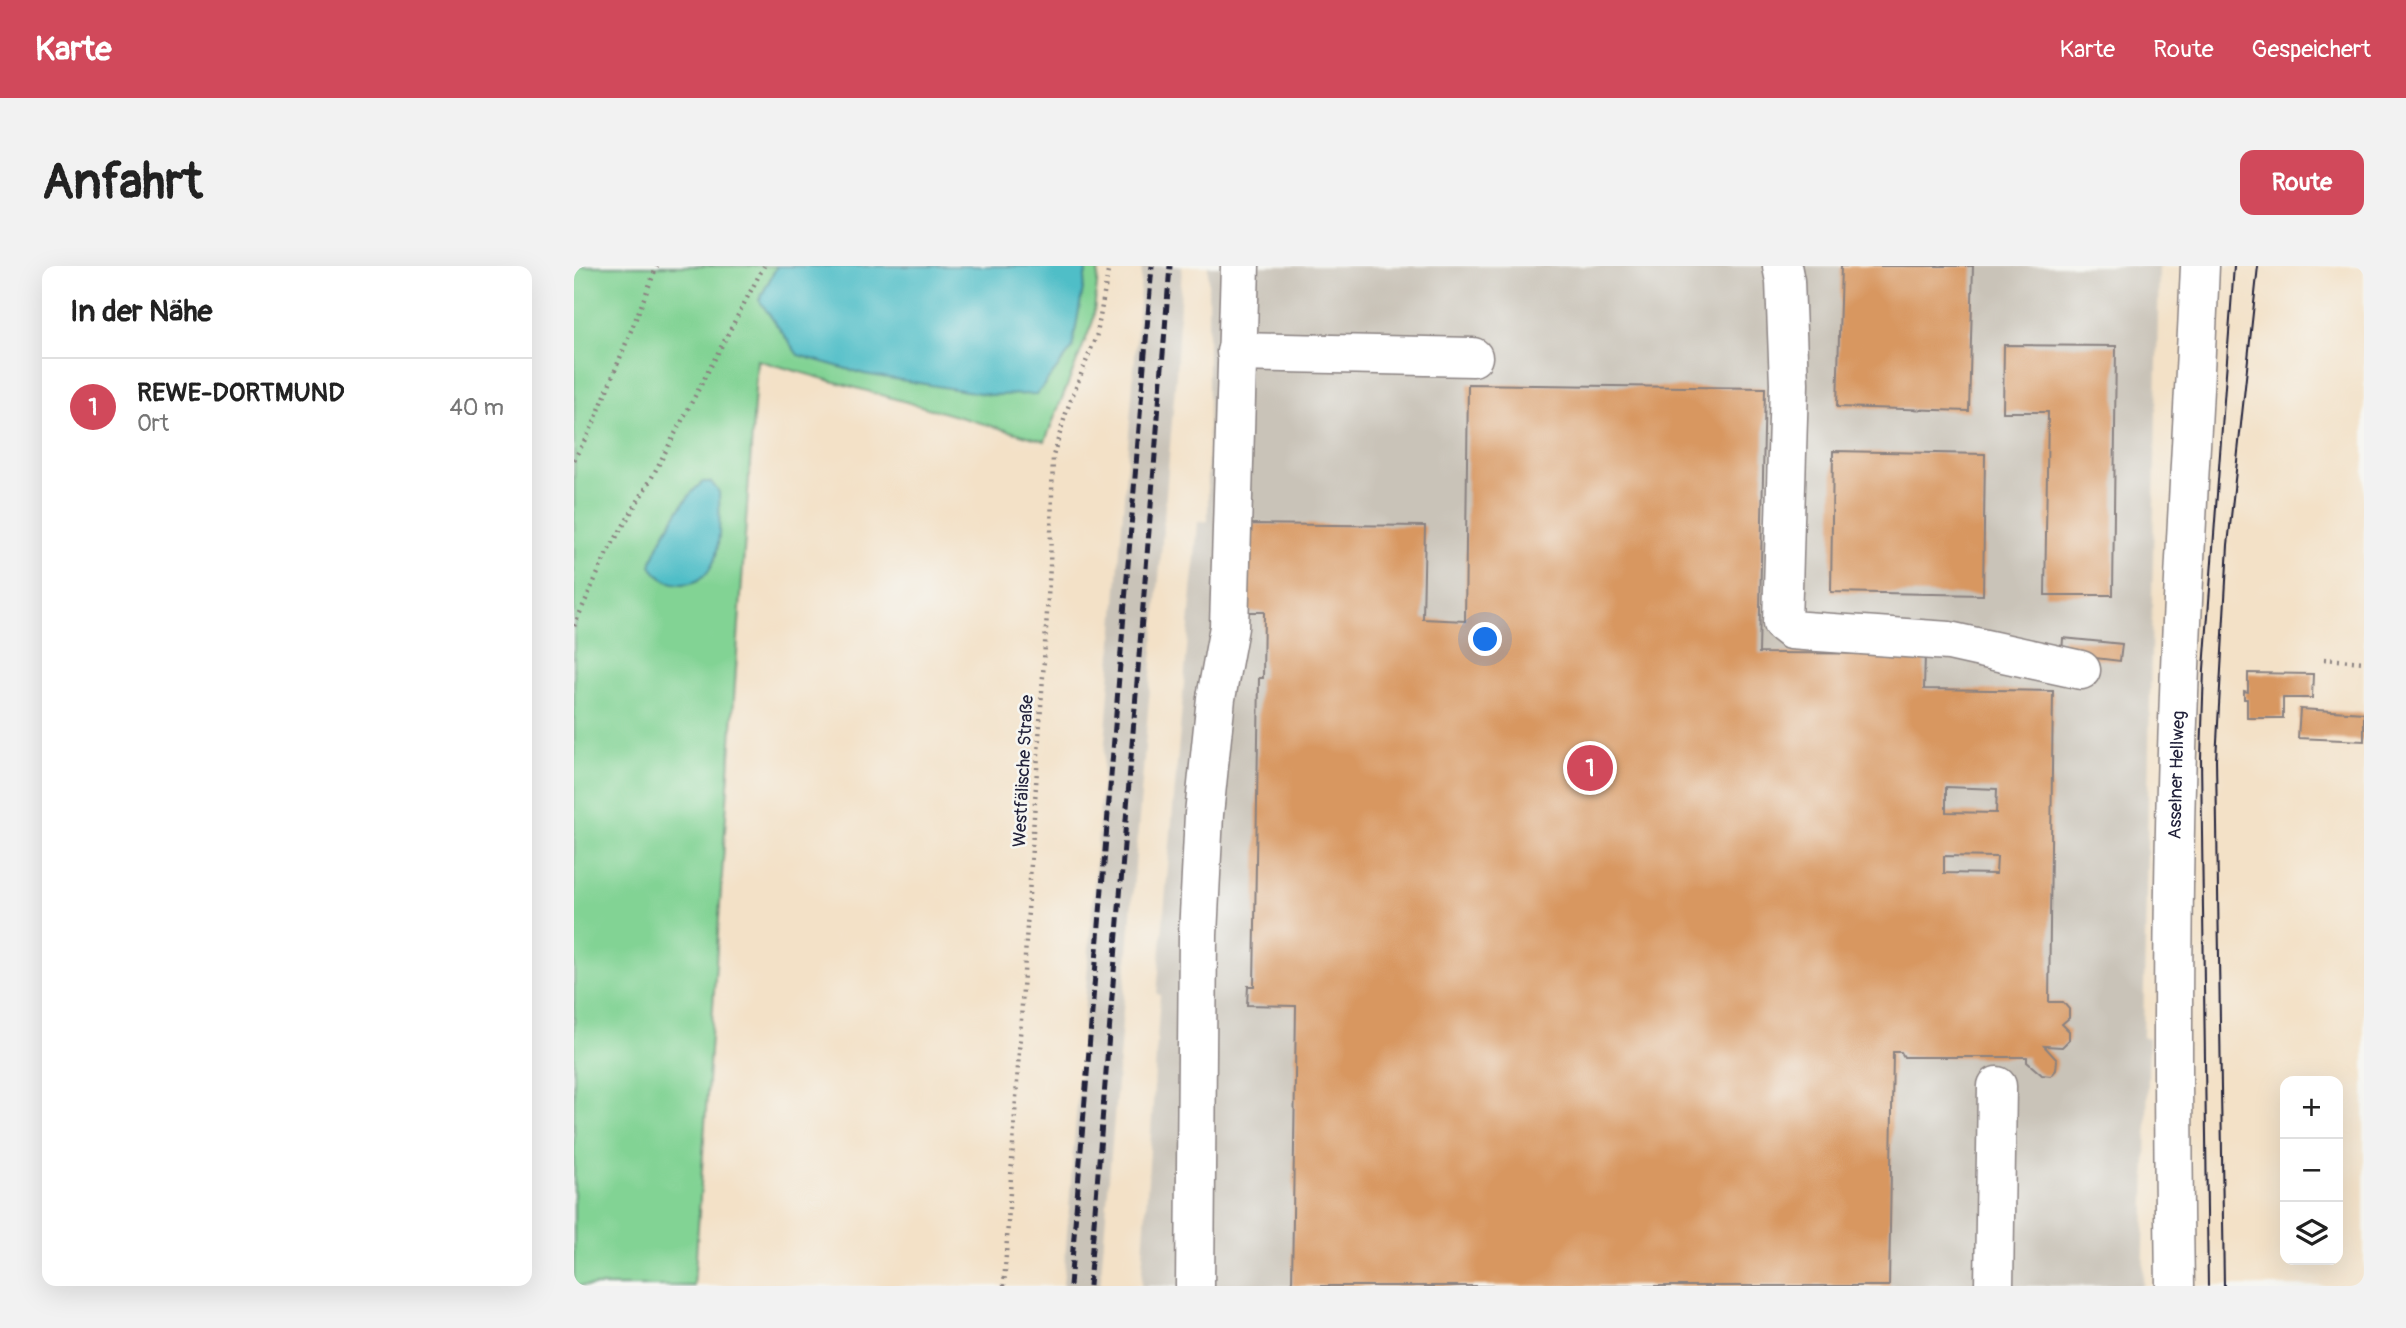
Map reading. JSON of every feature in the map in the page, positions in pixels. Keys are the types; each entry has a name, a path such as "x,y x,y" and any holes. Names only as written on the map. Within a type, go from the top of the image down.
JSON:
{"main road":[{"path":"1195,1286 1198,935 1204,814 1214,711 1229,627 1240,266"},
{"path":"1782,266 1785,281 1788,384 1782,623 1791,630 1949,641 2081,670"},
{"name":"Asselner Hellweg","path":"2175,1286 2171,1033 2175,827 2200,266"},
{"path":"1236,352 1473,357"},
{"path":"1994,1286 1997,1087"}],"path":[{"path":"574,460 593,425 657,266"},
{"path":"574,626 607,553 652,479 764,266"},
{"name":"Westfälische Straße","path":"1004,1286 1048,594 1051,472 1067,410 1097,334 1109,266"},
{"path":"2324,659 2364,662"}],"shaded area":[{"path":"1142,266 1182,266 1176,374 1100,1286 1063,1286"},
{"path":"1208,266 2159,266 2143,1038 2149,1038 2143,1286 1141,1286 1160,995 1157,994 1198,522 1208,521"}],"green space":[{"path":"574,266 1099,266 1093,321 1045,441 757,360 694,1286 574,1286"}],"water":[{"path":"777,266 1087,266 1072,349 1037,394 991,395 864,374 798,355 759,300"},
{"path":"703,482 711,482 719,492 718,548 714,562 707,573 697,581 673,583 661,577 651,566 672,521"}],"building":[{"path":"1841,266 1973,266 1969,411 1837,407"},
{"path":"2004,345 2116,346 2113,595 2045,595 2048,412 2003,412"},
{"path":"1468,384 1765,388 1759,653 1925,654 1924,689 2053,691 2049,1002 2063,1002 2069,1009 2069,1018 2062,1024 2069,1031 2069,1040 2062,1047 2044,1046 2057,1060 2056,1070 2051,1076 2042,1075 2027,1062 2027,1057 1904,1057 1901,1052 1893,1052 1889,1286 1292,1286 1296,1006 1247,1005 1248,986 1254,986 1259,678 1263,678 1264,612 1248,612 1249,524 1425,526 1423,619 1465,621","holes":["1946,787 1997,789 1996,813 1946,812","1944,856 1997,857 1996,874 1944,873"]},
{"path":"1833,451 1985,454 1983,595 1831,592"},
{"path":"2063,638 2122,644 2120,661 2062,654"},
{"path":"2248,673 2313,674 2312,698 2283,698 2283,718 2247,718 2244,691 2248,692"},
{"path":"2300,709 2364,713 2364,741 2298,738"}],"tram line":[{"path":"2208,1286 2201,758 2204,669 2234,266"},
{"path":"2224,1286 2216,759 2228,545 2258,266"}],"railway":[{"path":"1070,1286 1152,266"},
{"path":"1089,1286 1170,266"}],"place":[{"name":"REWE-DORTMUND","path":"1590,768"}]}
